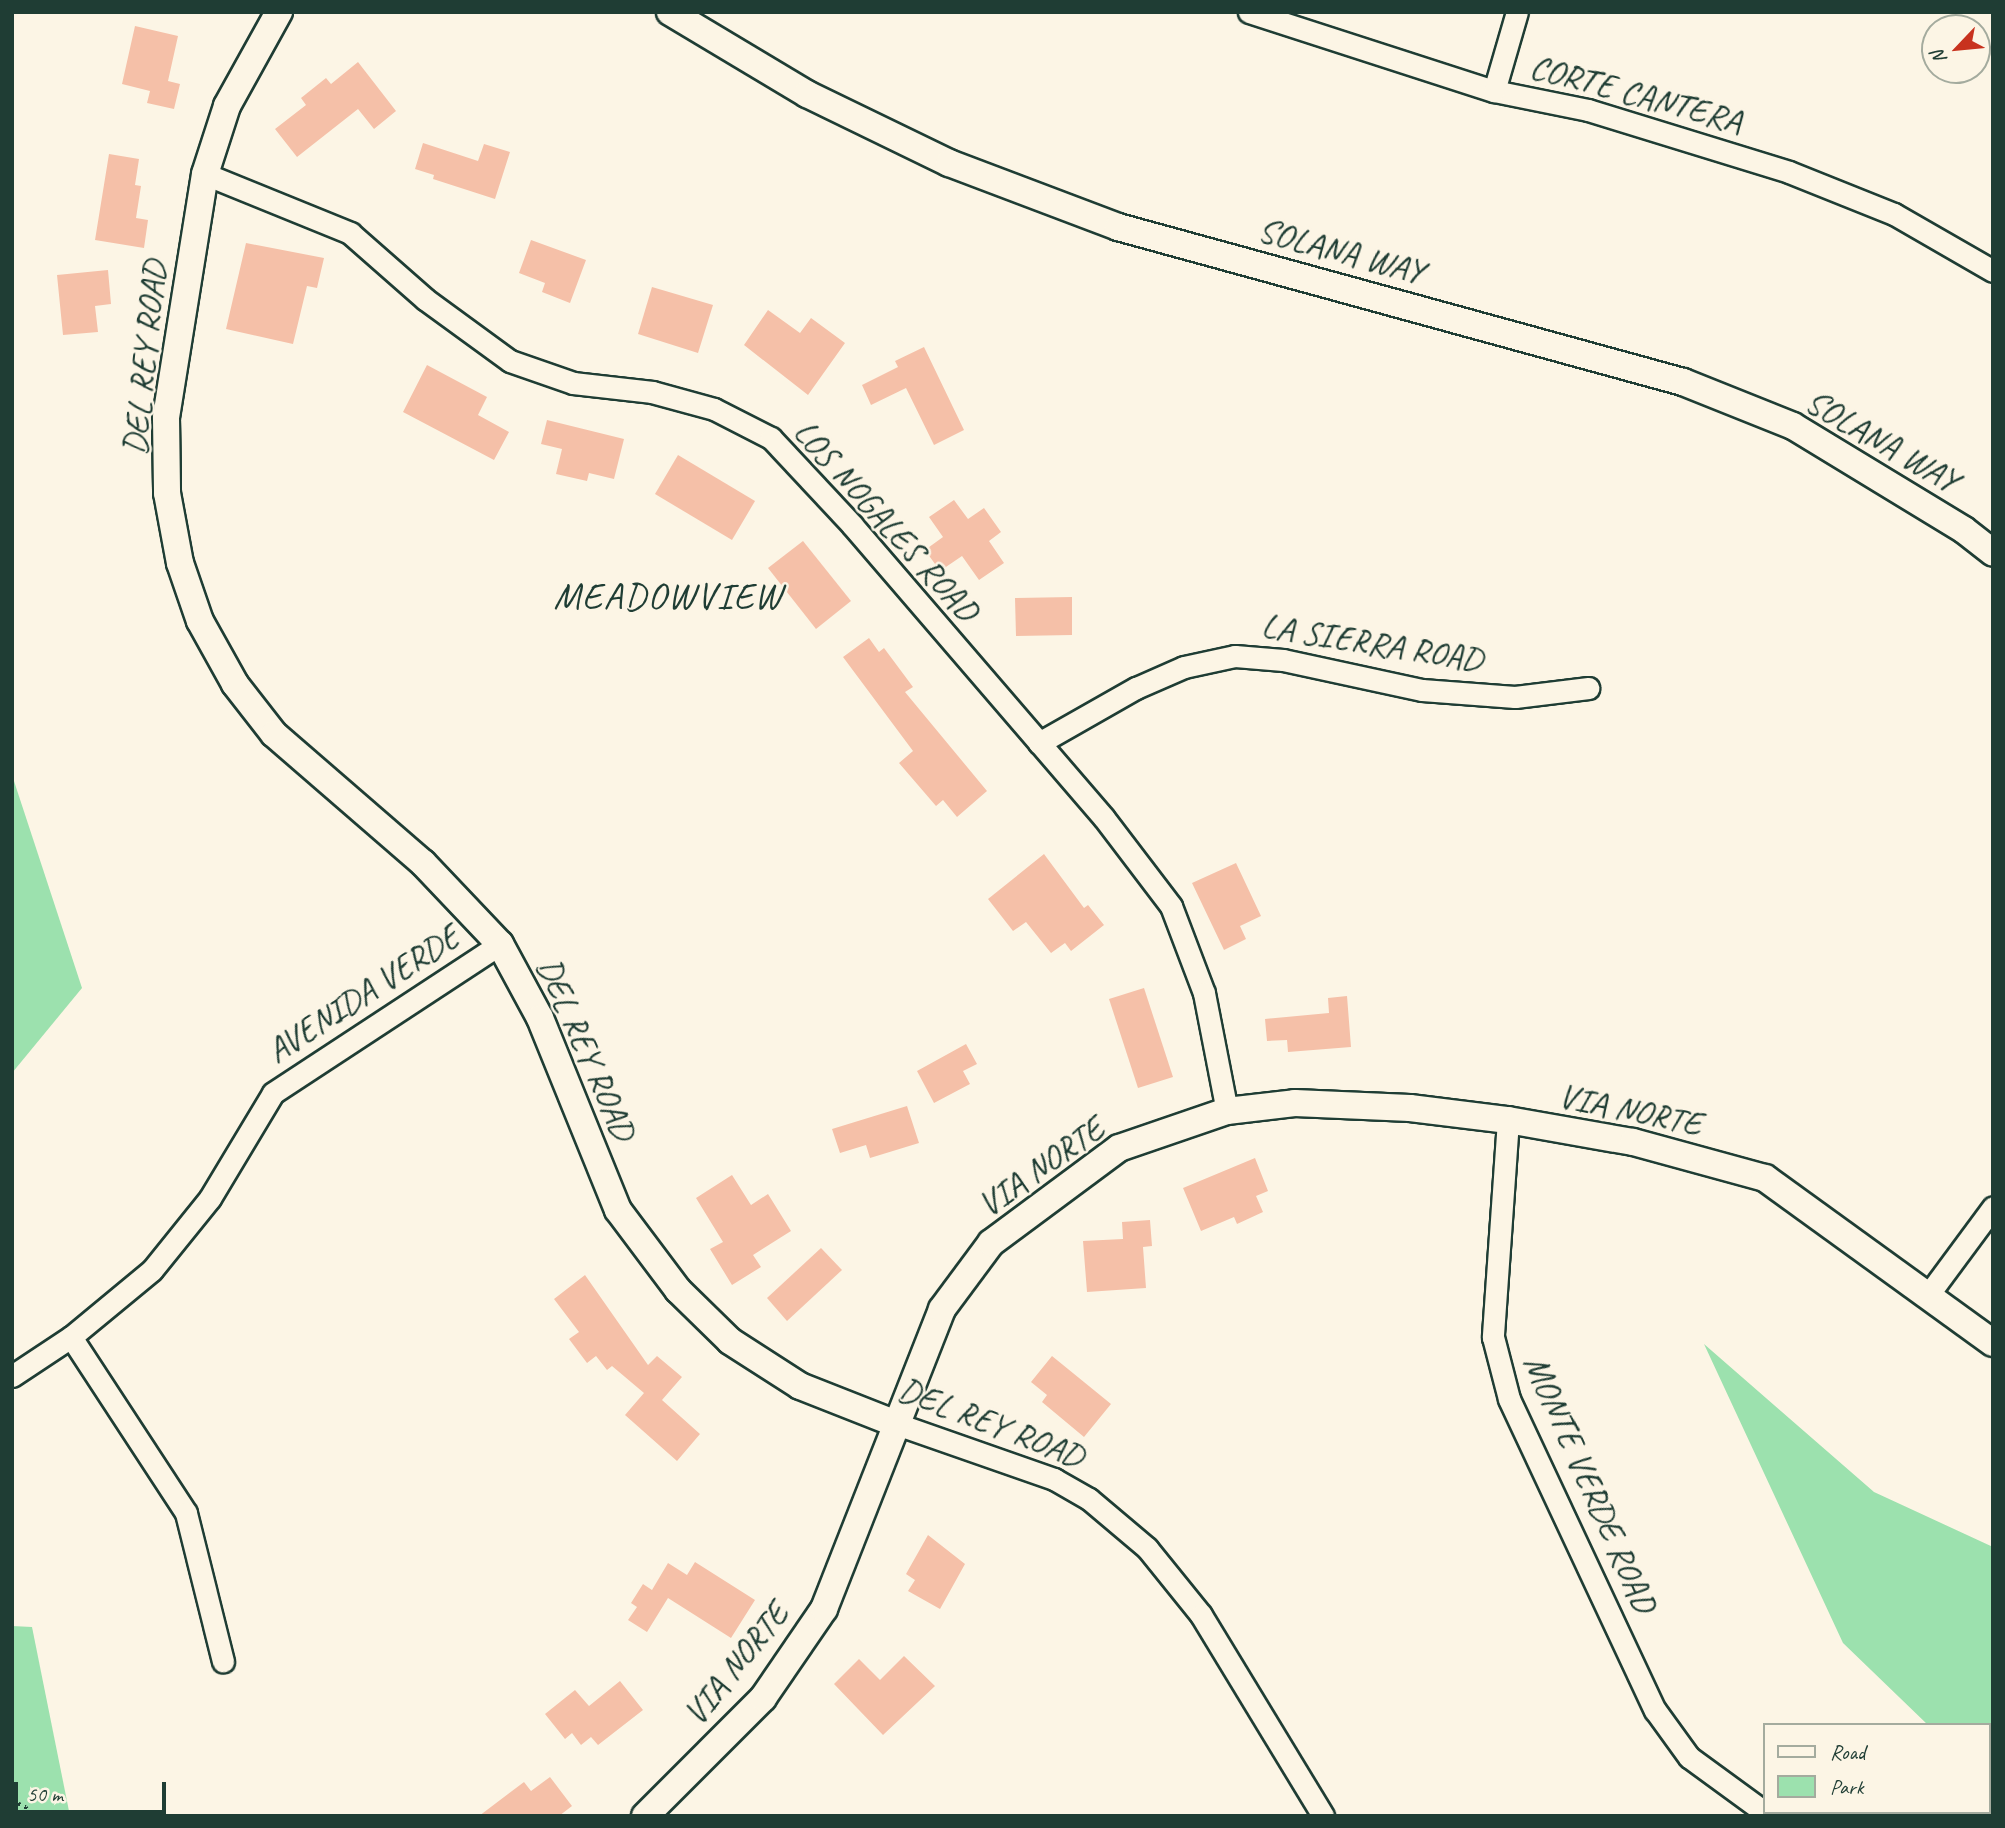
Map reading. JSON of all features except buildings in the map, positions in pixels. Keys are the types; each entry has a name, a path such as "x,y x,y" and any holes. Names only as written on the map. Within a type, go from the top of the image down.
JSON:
{"street":[{"name":"DEL REY ROAD","path":"279,12 227,106 205,174 166,418 167,493 180,563 200,621 236,684 274,734 423,863 500,944 540,1018 618,1210 647,1253 730,1341 800,1386 894,1423 1054,1479 1089,1499 1147,1548 1201,1615 1323,1816"},
{"name":"SOLANA WAY","path":"670,12 807,94 949,163 1118,227 1683,382 1793,426 1964,530 1993,553"},
{"name":"CORTE CANTERA","path":"1249,12 1494,91 1588,110 1789,172 1894,214 1993,271"},
{"path":"1494,91 1517,12"},
{"name":"LOS NOGALES ROAD","path":"205,174 350,233 425,299 510,361 573,383 652,392 715,409 771,438 1104,818 1171,906 1204,993 1227,1111"},
{"name":"LA SIERRA ROAD","path":"1039,743 1148,683 1184,667 1235,656 1283,660 1422,690 1515,697 1588,688"},
{"name":"AVENIDA VERDE","path":"12,1376 71,1337 152,1270 209,1198 273,1093 500,944"},
{"name":"VIA NORTE","path":"660,1811 763,1699 824,1609 894,1423 942,1309 991,1243 1119,1149 1227,1111 1295,1103 1409,1108 1508,1119 1633,1142 1765,1178 1993,1343"},
{"name":"MONTE VERDE ROAD","path":"1508,1119 1493,1337 1509,1399 1655,1710 1689,1757 1764,1812"},
{"path":"1928,1295 1993,1207"},
{"path":"71,1337 186,1513 223,1661"}],"path":[{"path":"12,1801 26,1807 29,1816"}],"green space":[{"path":"12,775 82,988 12,1073"},
{"path":"1704,1344 1874,1492 1993,1547 1993,1787 1991,1723 1926,1723 1843,1643"},
{"path":"12,1626 32,1627 70,1816 12,1816"}],"district":[{"name":"MEADOWVIEW","path":"668,596"}]}
